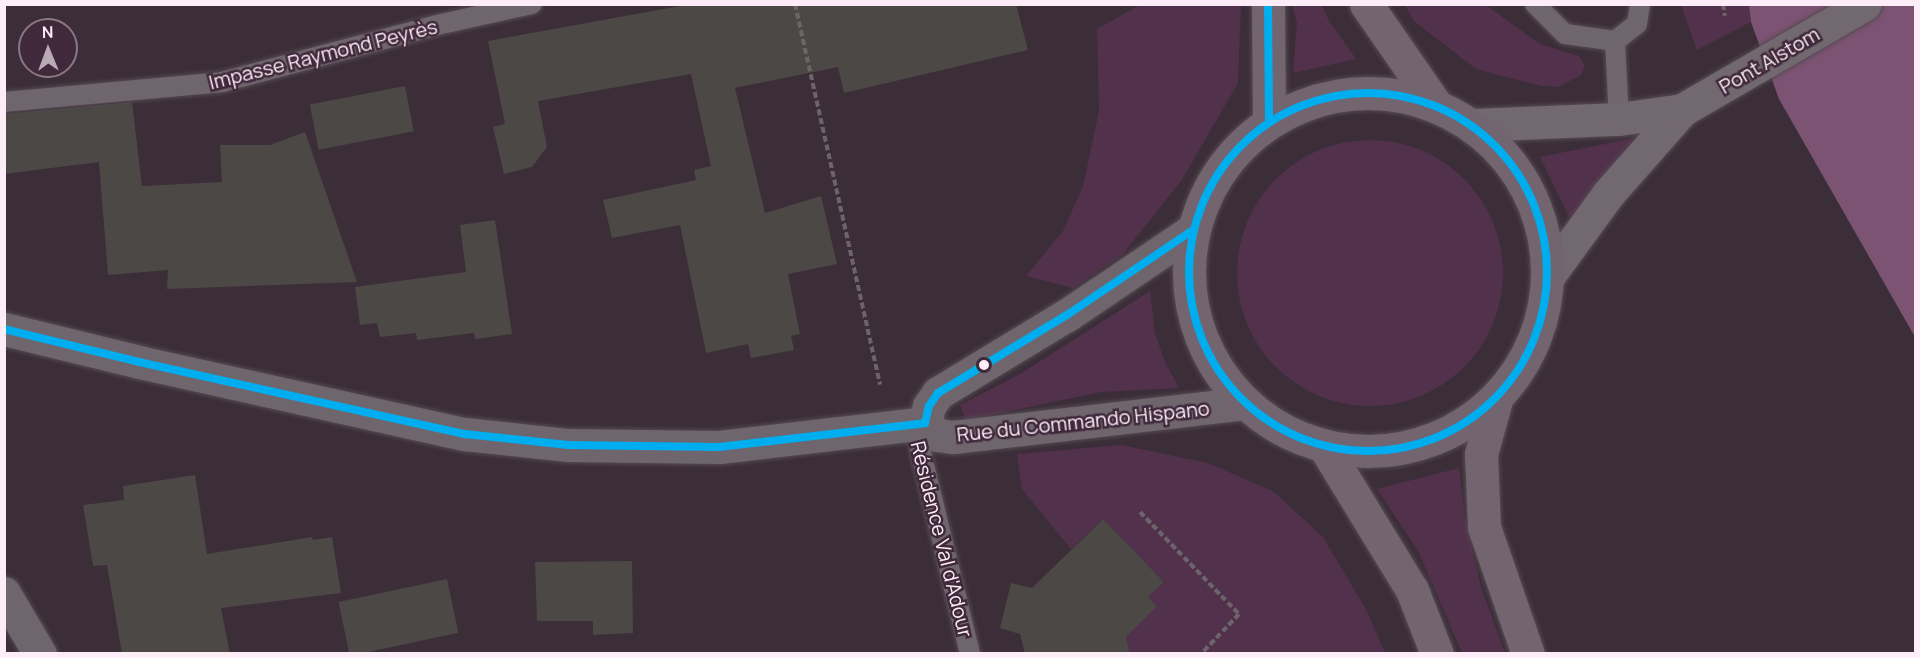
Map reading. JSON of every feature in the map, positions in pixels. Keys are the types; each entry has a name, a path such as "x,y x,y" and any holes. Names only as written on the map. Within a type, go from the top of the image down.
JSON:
{"main road":[{"path":"1268,4 1269,121"},
{"path":"1366,4 1436,105"},
{"name":"Pont Alstom","path":"1693,103 1865,4"},
{"path":"1380,92 1436,105 1473,125 1515,166 1541,218 1549,275 1542,321 1524,364 1496,400 1445,435 1385,451 1324,446 1282,429 1245,403 1215,367 1195,324 1188,277 1193,230 1209,187 1235,150 1269,121 1322,98 1380,92"},
{"path":"1473,125 1619,119 1693,103"},
{"path":"1549,275 1608,194 1693,103"},
{"path":"1496,400 1481,454 1484,527 1528,654"},
{"path":"1324,446 1412,590 1437,654"}],"street":[{"path":"4,329 254,388 477,435 568,445 718,447 909,424 929,406 938,393 1066,315 1193,230"},
{"name":"Rue du Commando Hispano","path":"909,424 938,435 953,437 1245,403"},
{"path":"4,593 40,654"}],"lane":[{"name":"Impasse Raymond Peyrès","path":"4,102 222,82 438,25 532,4"},
{"path":"1535,4 1565,34 1615,41 1637,24 1640,4"},
{"path":"1615,41 1619,119"},
{"name":"Résidence Val d'Adour","path":"909,424 970,654"}],"path":[{"path":"795,4 909,424"},
{"path":"1723,4 1725,16"},
{"path":"1140,512 1239,614 1201,654"}],"shaded area":[{"path":"1140,5 1241,5 1238,83 1181,181 1123,254 1073,288 1026,276 1063,231 1083,186 1099,111 1097,29"},
{"path":"1292,5 1322,5 1329,21 1356,59 1293,73 1297,23"},
{"path":"1405,5 1486,5 1540,44 1579,56 1585,66 1581,75 1558,87 1542,86 1476,69 1414,21"},
{"path":"1681,5 1749,5 1751,22 1697,50"},
{"path":"1749,5 1915,5 1915,337 1779,99 1751,22"},
{"path":"1634,138 1570,219 1540,157"},
{"path":"1370,140 1396,143 1421,150 1444,163 1464,179 1480,199 1493,222 1500,247 1503,273 1500,299 1493,324 1480,347 1464,367 1444,383 1421,396 1396,403 1370,406 1344,403 1319,396 1296,383 1276,367 1260,347 1247,324 1240,299 1237,273 1240,247 1247,222 1260,199 1276,179 1296,163 1319,150 1344,143"},
{"path":"1150,291 1155,333 1165,362 1179,388 1101,392 966,420 960,405 1020,374"},
{"path":"1121,445 1208,463 1274,492 1323,537 1367,611 1385,653 1130,653 1126,637 1142,620 1148,597 1164,582 1103,519 1071,549 1022,489 1017,454"},
{"path":"1459,468 1465,519 1481,587 1505,653 1462,653 1418,551 1377,489"}],"building":[{"path":"691,4 1016,4 1028,50 844,93 838,67 735,88 765,213 821,196 837,264 788,274 800,334 791,336 794,350 751,358 748,344 706,353 680,225 612,238 603,200 696,180 694,170 711,166 691,74 538,101 547,147 532,167 504,174 493,127 505,124 488,41"},
{"path":"405,86 414,131 319,150 310,105"},
{"path":"132,102 142,186 222,182 220,145 270,145 305,132 357,282 167,289 168,270 108,275 99,162 4,174 4,114"},
{"path":"495,220 512,334 475,339 474,333 417,340 416,333 380,337 377,323 360,325 355,287 466,272 460,225"},
{"path":"195,475 207,554 312,537 313,540 332,537 341,593 221,608 230,654 122,654 107,565 93,566 83,505 124,500 123,486"},
{"path":"1103,519 1164,582 1148,597 1157,606 1126,637 1130,654 1025,654 1020,634 1000,628 1011,583 1032,588"},
{"path":"632,561 633,633 593,635 593,621 537,621 535,562"},
{"path":"447,579 458,633 349,654 338,602"}],"transit line":[{"path":"1268,4 1269,121"},
{"path":"1368,93 1403,96 1437,107 1467,123 1495,145 1517,173 1533,203 1544,237 1547,272 1544,307 1533,341 1517,371 1495,399 1467,421 1437,437 1403,448 1368,451 1333,448 1299,437 1269,421 1241,399 1219,371 1203,341 1192,307 1189,272 1192,237 1203,203 1219,173 1241,145 1269,123 1299,107 1333,96 1368,93"},
{"path":"4,329 139,362 465,434 568,445 719,447 925,423 929,406 938,393 1067,315 1193,230"}]}
